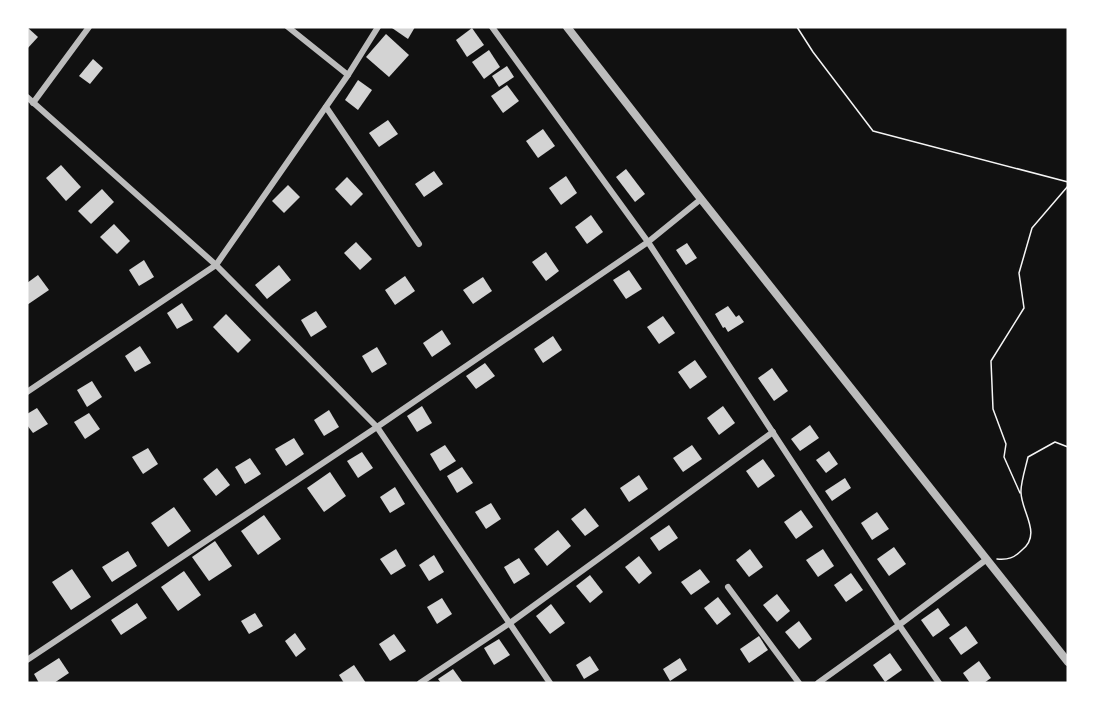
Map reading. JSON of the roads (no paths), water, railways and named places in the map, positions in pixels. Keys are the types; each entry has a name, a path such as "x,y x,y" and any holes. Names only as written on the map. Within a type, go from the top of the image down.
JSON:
{"street":[{"path":"33,102 89,27"},
{"path":"288,27 348,75"},
{"path":"27,392 216,265 348,75 378,27"},
{"path":"492,27 648,242 939,683"},
{"path":"567,27 1068,662"},
{"path":"27,97 216,265 376,427 550,683"},
{"path":"326,107 419,244"},
{"path":"27,660 648,242 701,199"},
{"path":"420,683 510,623 773,432"},
{"path":"818,683 987,559"},
{"path":"728,586 799,683"}]}
